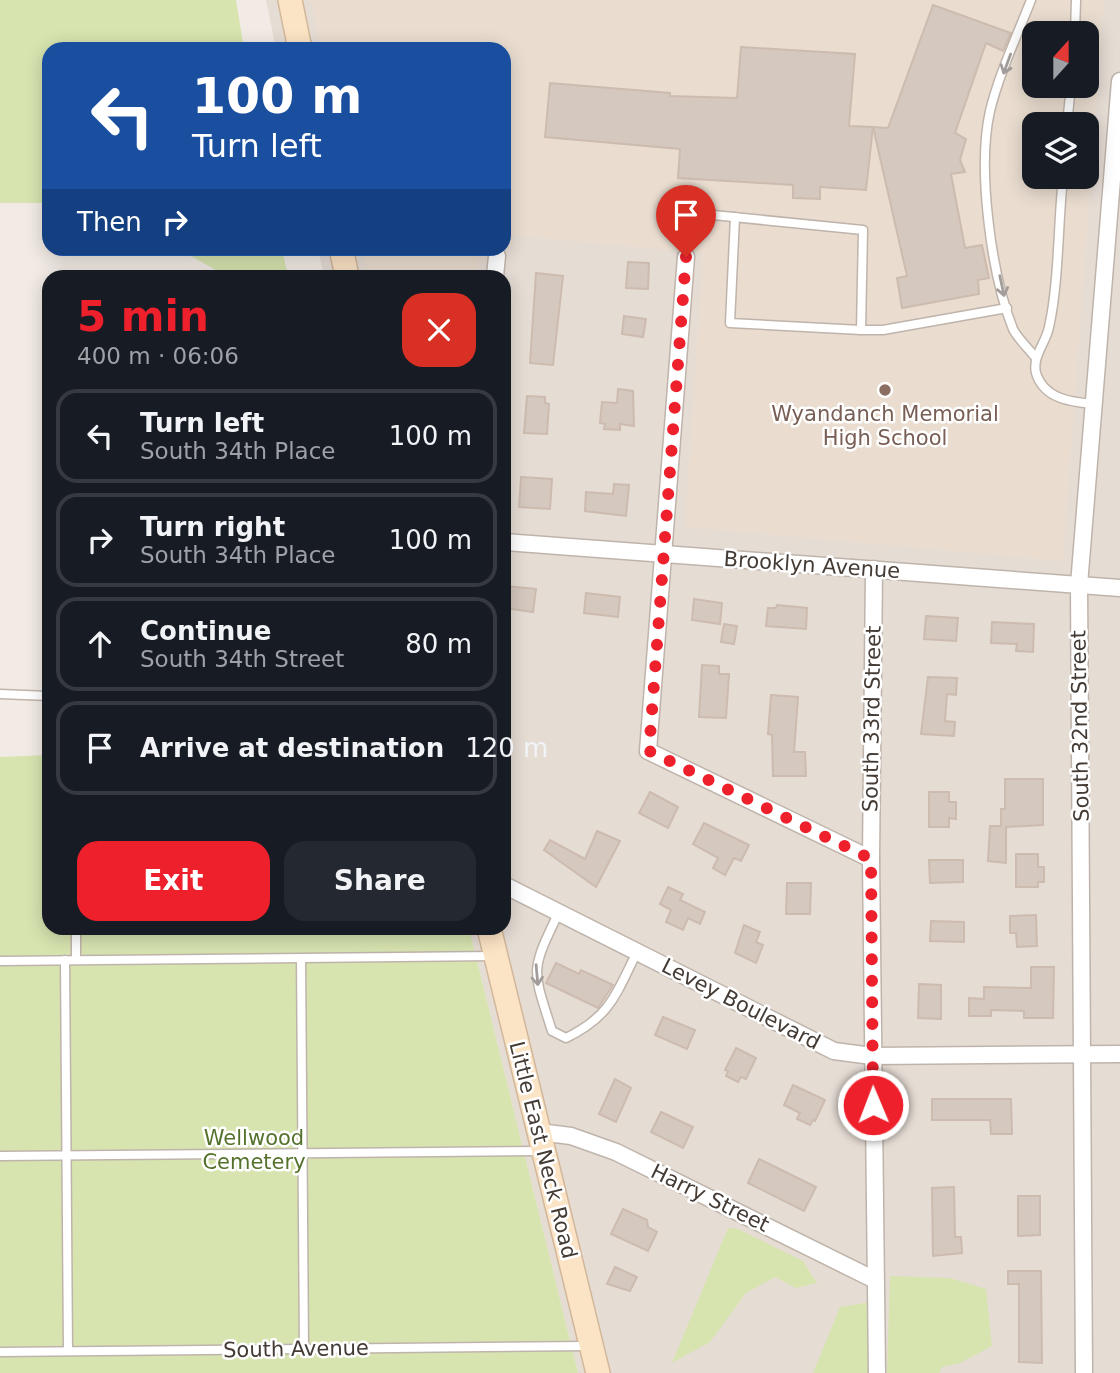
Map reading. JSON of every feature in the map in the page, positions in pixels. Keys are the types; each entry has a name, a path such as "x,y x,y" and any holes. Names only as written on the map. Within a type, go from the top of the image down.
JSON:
{"main road":[{"path":"290,0 299,42"},
{"name":"Little East Neck Road","path":"491,935 598,1373"}],"street":[{"name":"South 32nd Street","path":"1084,1373 1079,585 1120,81"},
{"path":"495,270 496,256"},
{"path":"686,257 649,751 871,859"},
{"name":"Brooklyn Avenue","path":"511,542 1120,588"},
{"name":"South 33rd Street","path":"874,569 871,859 877,1373"},
{"name":"Levey Boulevard","path":"511,888 834,1051 872,1056 1120,1054"},
{"name":"Harry Street","path":"541,1142 571,1136 616,1152 875,1280"}],"lane":[{"path":"1031,0 990,111 984,158 987,217 1007,309 1014,331 1036,358"},
{"path":"1075,21 1076,0"},
{"path":"1062,189 1049,329 1036,358 1036,373 1050,394 1075,403 1094,404"},
{"path":"686,257 690,235 700,221 713,215 863,230 861,330"},
{"path":"734,217 730,323 883,330 1007,309"},
{"path":"0,694 42,696"},
{"path":"559,912 540,950 535,976 552,1031 558,1036 566,1038 600,1018 608,1009 637,952"},
{"path":"76,935 76,960"},
{"path":"0,961 496,956"},
{"path":"302,959 304,1349"},
{"path":"65,960 68,1351"},
{"path":"0,1156 303,1153 541,1142"},
{"name":"South Avenue","path":"0,1352 591,1346"}],"shaded area":[{"path":"266,0 1120,0 1120,1373 578,1373 471,935 511,935 511,270 323,270 320,256 511,256 511,42 275,42"},
{"name":"Wyandanch Memorial High School","path":"311,0 1104,0 1099,68 1099,21 1022,21 1022,98 1097,98 1096,112 1022,112 1022,189 1090,189 1063,561 685,527 703,253 511,236 511,42 320,42"},
{"path":"364,256 479,256 478,270 367,270"}],"green space":[{"path":"0,0 236,0 243,42 42,42 42,203 0,203"},
{"path":"191,256 284,256 287,270 216,270"},
{"name":"Wellwood Cemetery","path":"42,755 42,935 471,935 578,1373 0,1373 0,757"},
{"path":"728,1228 738,1229 803,1261 817,1283 796,1288 775,1277 746,1293 710,1342 672,1363"},
{"path":"890,1276 950,1278 986,1289 992,1346 960,1363 942,1367 939,1373 887,1373"},
{"path":"871,1302 869,1373 813,1373 840,1307"}],"building":[{"path":"933,5 1011,33 1003,51 986,43 955,133 966,139 960,160 965,172 951,174 965,248 982,245 989,278 978,280 979,294 902,308 897,278 907,276 873,127 888,128"},
{"path":"741,47 855,54 849,126 873,127 866,190 820,187 820,199 793,198 793,185 678,178 680,149 545,137 550,83 670,93 670,96 737,98"},
{"path":"628,262 649,263 648,289 626,288"},
{"path":"536,273 563,276 553,365 530,363"},
{"path":"624,316 646,319 643,337 622,334"},
{"path":"618,389 633,391 634,426 620,424 620,430 604,429 605,424 600,423 602,402 617,403"},
{"path":"527,396 545,397 545,403 549,404 547,434 524,433"},
{"path":"521,477 552,479 550,509 519,507"},
{"path":"614,484 629,485 626,516 585,511 586,492 613,494"},
{"path":"511,586 536,589 533,612 511,609"},
{"path":"586,593 620,597 618,617 584,613"},
{"path":"694,599 722,603 720,624 692,620"},
{"path":"777,605 807,608 806,629 766,626 768,608 776,608"},
{"path":"926,616 958,618 956,641 924,639"},
{"path":"992,622 1034,624 1033,652 1016,651 1017,644 991,643"},
{"path":"724,624 737,626 734,644 721,642"},
{"path":"702,665 719,666 719,674 729,674 726,718 699,717"},
{"path":"928,677 957,678 956,695 947,694 945,721 955,722 954,736 921,734"},
{"path":"771,695 798,697 794,752 805,752 806,776 773,776 772,735 768,734"},
{"path":"1005,779 1043,779 1043,825 1006,827 1006,863 988,861 990,826 1001,826 1001,809 1005,809"},
{"path":"650,792 678,807 668,828 639,813"},
{"path":"929,792 949,792 949,802 956,802 956,819 949,818 949,827 929,827"},
{"path":"704,823 749,845 741,861 734,858 725,875 713,868 718,858 693,844"},
{"path":"597,831 620,841 596,887 544,850 550,840 585,859"},
{"path":"1016,854 1038,854 1038,867 1044,867 1044,882 1038,882 1038,887 1016,887"},
{"path":"929,860 963,860 963,882 930,883"},
{"path":"787,883 811,883 810,914 786,914"},
{"path":"668,887 683,894 680,900 705,912 700,924 688,918 683,930 666,922 671,910 660,904"},
{"path":"1036,915 1037,946 1017,947 1016,933 1010,933 1010,916"},
{"path":"931,921 964,922 964,942 930,941"},
{"path":"744,925 760,932 756,942 763,945 756,963 735,953"},
{"path":"556,963 579,974 581,970 613,985 598,1008 546,983"},
{"path":"1031,967 1054,967 1053,1018 1024,1018 1024,1011 991,1010 991,1016 969,1016 969,998 984,999 984,987 1031,988"},
{"path":"919,984 941,985 941,1019 918,1018"},
{"path":"663,1017 695,1030 687,1049 655,1035"},
{"path":"736,1048 756,1058 746,1079 741,1077 738,1082 726,1076 728,1071 725,1070"},
{"path":"615,1079 631,1088 616,1122 599,1114"},
{"path":"793,1085 825,1100 815,1121 810,1125 797,1119 800,1113 784,1105"},
{"path":"932,1099 1011,1099 1012,1134 991,1134 990,1120 932,1120"},
{"path":"661,1112 693,1127 683,1148 651,1132"},
{"path":"759,1159 816,1187 804,1211 748,1183"},
{"path":"954,1187 955,1237 961,1237 962,1253 933,1256 932,1188"},
{"path":"1018,1196 1040,1196 1040,1235 1018,1236"},
{"path":"623,1209 647,1220 648,1227 657,1232 648,1251 611,1234"},
{"path":"615,1267 637,1277 630,1291 607,1284"},
{"path":"1008,1271 1041,1271 1042,1363 1019,1362 1019,1284 1008,1284"}],"place":[{"name":"Wyandanch Memorial High School","path":"885,390"}],"route":[{"path":"686,257 649,751 871,859 873,1105"}]}
